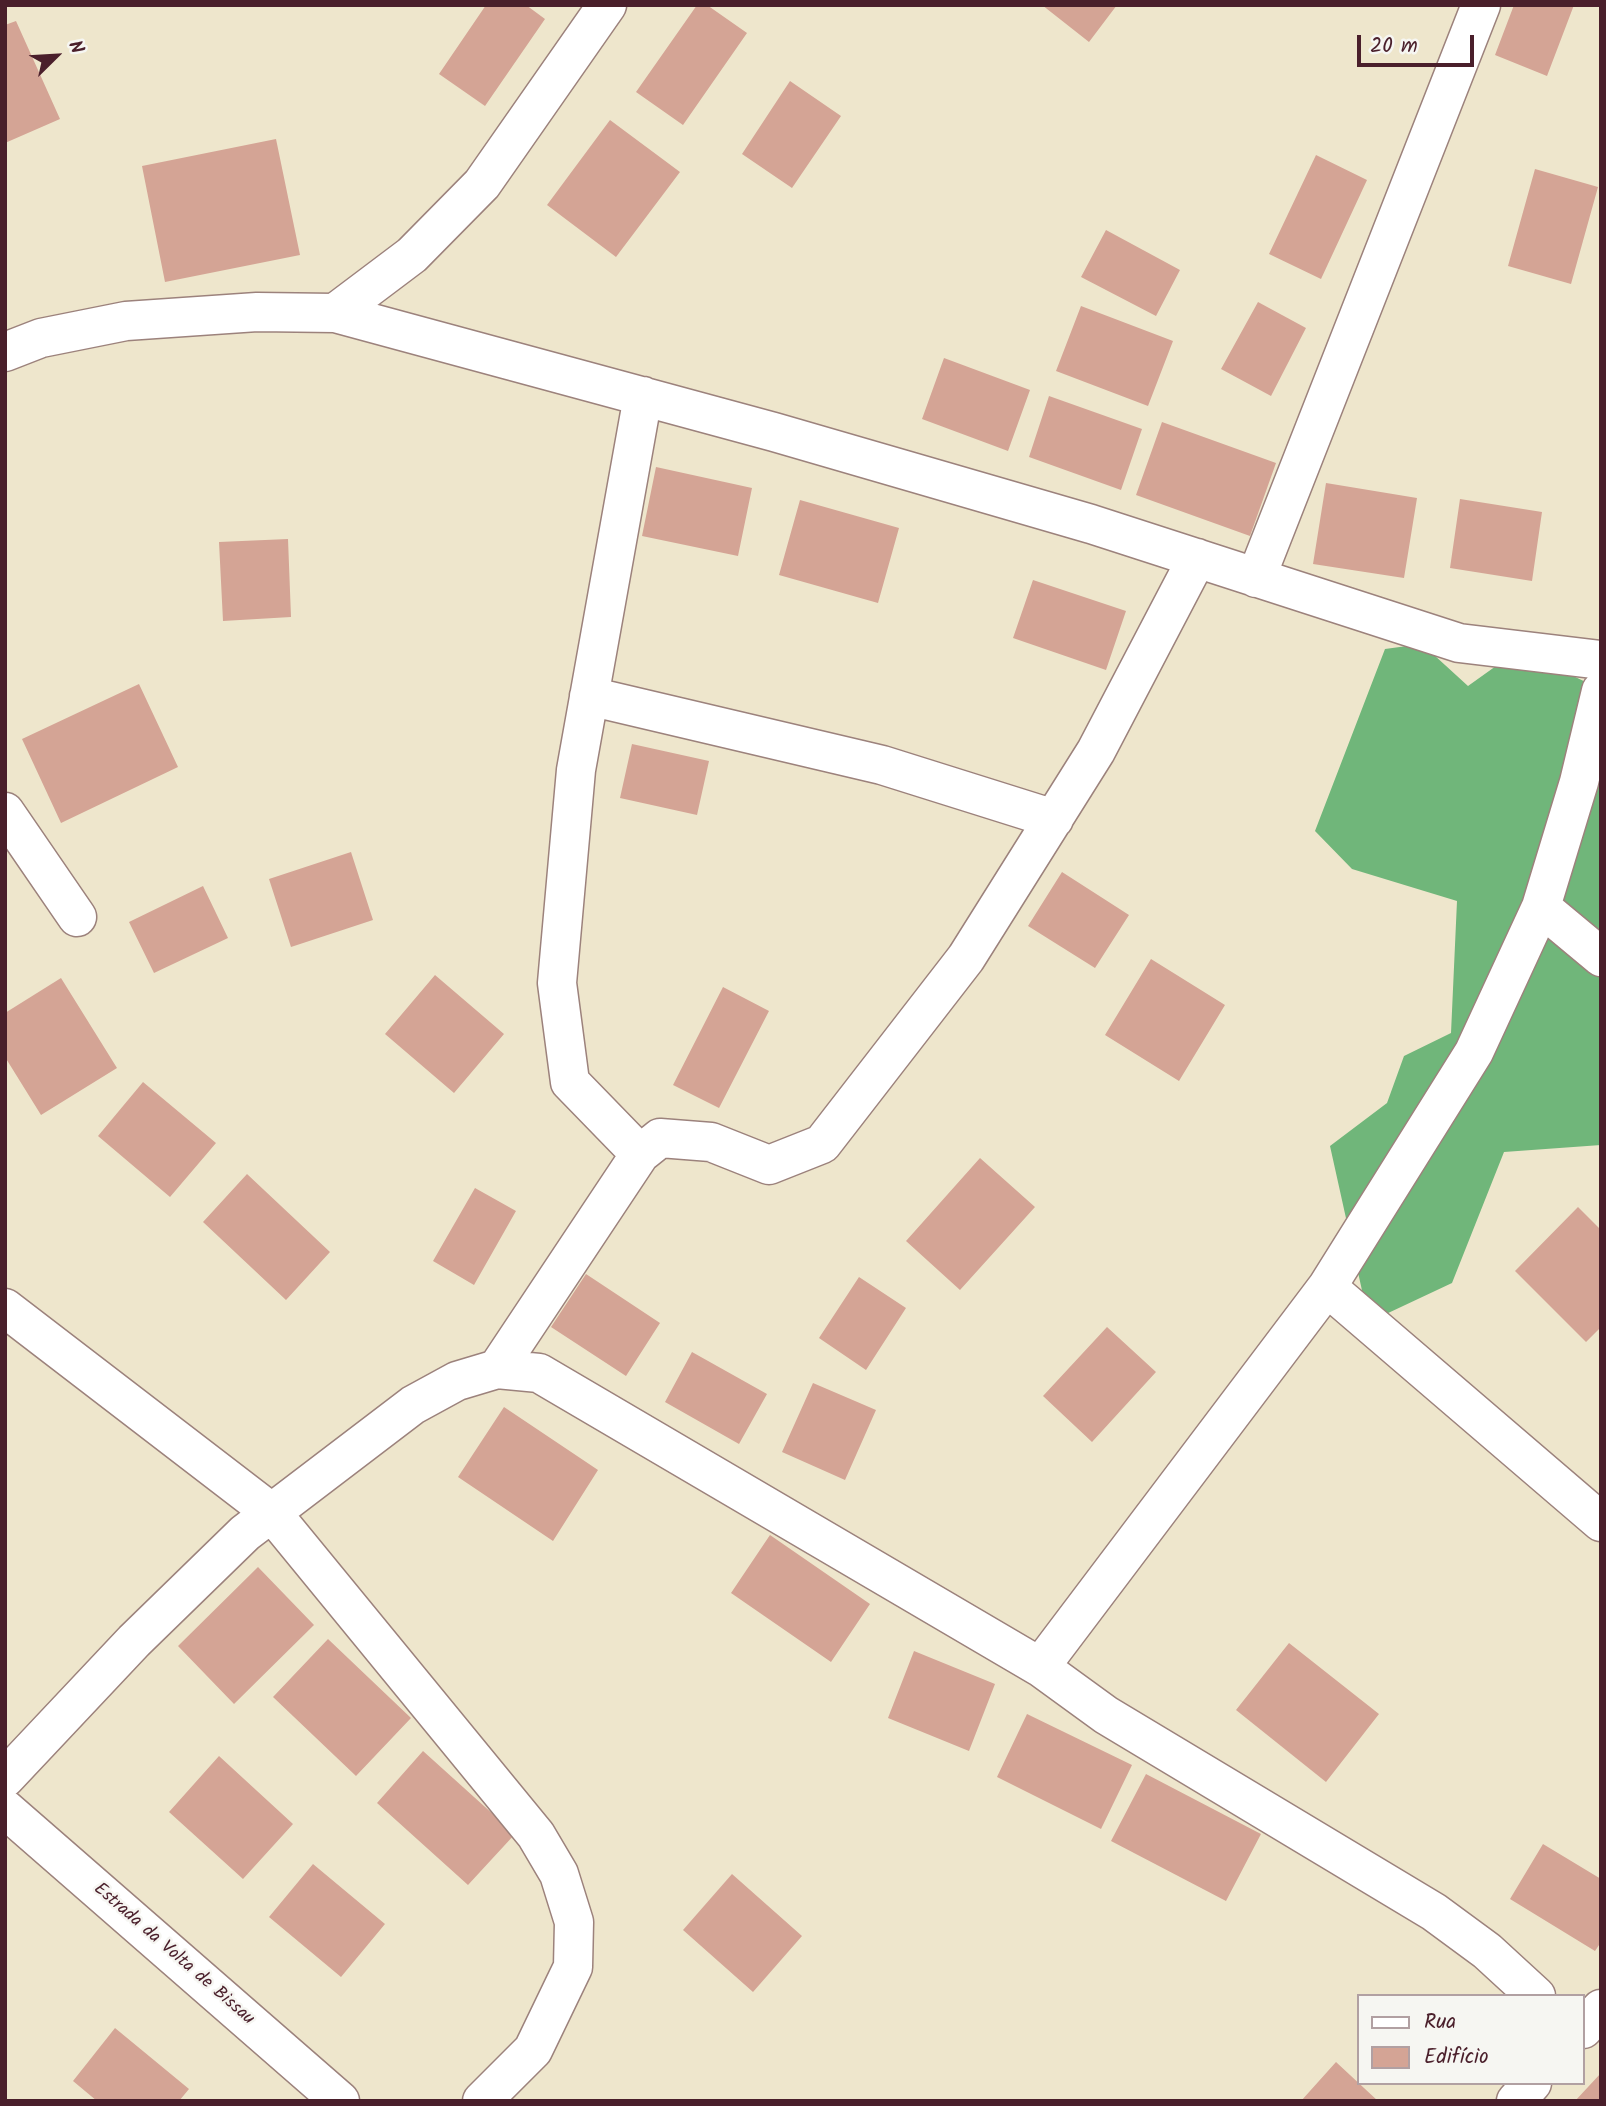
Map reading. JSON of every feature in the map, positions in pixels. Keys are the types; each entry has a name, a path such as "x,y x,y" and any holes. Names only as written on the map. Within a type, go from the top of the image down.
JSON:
{"street":[{"path":"335,313 412,255 482,184 607,5"},
{"path":"1256,578 1481,5"},
{"path":"5,352 41,338 126,321 244,312 335,313 643,396 1091,524 1459,643 1601,660"},
{"path":"640,1154 570,1082 557,983 576,770 643,396"},
{"path":"497,1369 640,1154 660,1138 711,1142 769,1165 822,1143 966,958 1096,751 1197,558"},
{"path":"1040,1667 1327,1287 1474,1052 1541,907 1579,782 1601,691"},
{"path":"589,696 881,765 1054,819"},
{"path":"5,812 77,917"},
{"path":"1541,907 1601,957"},
{"path":"1327,1287 1601,1522"},
{"path":"5,1308 272,1513 536,1835 559,1874 574,1922 573,1967 533,2050 482,2101"},
{"path":"5,1778 160,1615 245,1533 413,1405 457,1381 497,1369 539,1373 1040,1667 1106,1715 1434,1912 1487,1951 1534,1994"},
{"name":"Estrada da Volta de Bissau","path":"5,1809 340,2101"},
{"path":"1585,2027 1601,2009"},
{"path":"1516,2101 1530,2085"}],"green space":[{"path":"1422,644 1468,686 1503,661 1544,662 1594,686 1601,683 1601,1145 1504,1152 1452,1283 1369,1322 1330,1146 1387,1103 1404,1056 1451,1033 1457,901 1352,869 1315,831 1385,649"}],"building":[{"path":"486,5 526,5 545,19 485,106 439,74"},
{"path":"697,5 707,5 747,33 683,125 636,92"},
{"path":"1042,5 1117,5 1089,42"},
{"path":"1514,5 1574,5 1547,76 1495,55"},
{"path":"16,21 60,119 5,143 5,25"},
{"path":"790,81 841,116 792,188 742,154"},
{"path":"610,120 680,172 616,257 547,205"},
{"path":"276,139 300,255 165,282 142,166"},
{"path":"1316,155 1367,180 1321,279 1269,254"},
{"path":"1535,169 1598,187 1571,284 1508,266"},
{"path":"1106,230 1180,270 1156,316 1081,277"},
{"path":"1258,302 1306,328 1271,396 1221,369"},
{"path":"1081,306 1173,341 1148,406 1056,371"},
{"path":"944,358 1030,390 1008,451 922,419"},
{"path":"1049,396 1142,429 1121,490 1029,457"},
{"path":"1162,422 1276,463 1250,536 1136,495"},
{"path":"656,467 752,488 738,556 642,536"},
{"path":"1326,483 1417,498 1404,578 1313,564"},
{"path":"1460,499 1542,512 1532,581 1450,568"},
{"path":"800,500 899,528 878,603 779,575"},
{"path":"288,539 291,617 223,621 219,542"},
{"path":"1033,580 1126,611 1106,670 1013,638"},
{"path":"139,684 178,767 61,823 22,739"},
{"path":"632,744 709,761 697,815 620,798"},
{"path":"351,852 373,920 291,947 269,879"},
{"path":"1062,872 1129,915 1095,968 1028,926"},
{"path":"203,886 228,938 154,973 129,922"},
{"path":"1151,959 1225,1005 1179,1081 1105,1035"},
{"path":"435,975 504,1034 454,1093 385,1034"},
{"path":"61,978 117,1068 41,1115 5,1057 5,1013"},
{"path":"723,987 769,1011 719,1108 673,1085"},
{"path":"143,1082 216,1143 170,1197 98,1136"},
{"path":"980,1158 1035,1207 960,1290 906,1241"},
{"path":"247,1174 330,1252 286,1300 203,1222"},
{"path":"475,1188 516,1211 474,1285 433,1261"},
{"path":"1578,1207 1601,1230 1601,1327 1586,1342 1515,1271"},
{"path":"586,1274 660,1323 626,1376 551,1327"},
{"path":"859,1277 906,1308 866,1370 819,1338"},
{"path":"1107,1327 1156,1372 1092,1442 1043,1396"},
{"path":"692,1352 767,1394 739,1444 665,1402"},
{"path":"813,1383 876,1410 845,1480 782,1452"},
{"path":"504,1407 598,1470 553,1541 458,1477"},
{"path":"770,1535 870,1604 831,1662 731,1593"},
{"path":"258,1567 314,1625 234,1704 178,1646"},
{"path":"328,1639 411,1718 356,1776 273,1697"},
{"path":"1289,1643 1379,1714 1326,1782 1236,1710"},
{"path":"914,1651 995,1684 969,1751 888,1718"},
{"path":"1027,1714 1132,1765 1101,1829 997,1777"},
{"path":"423,1751 515,1834 468,1885 377,1803"},
{"path":"219,1756 293,1824 243,1879 169,1812"},
{"path":"1146,1774 1261,1834 1226,1901 1111,1841"},
{"path":"1543,1844 1601,1879 1601,1942 1595,1951 1510,1899"},
{"path":"313,1864 385,1924 341,1977 269,1917"},
{"path":"732,1874 802,1936 753,1992 683,1930"},
{"path":"115,2028 189,2089 179,2101 97,2101 73,2081"},
{"path":"1336,2062 1378,2101 1301,2101"},
{"path":"1601,2073 1601,2101 1575,2101"}]}
